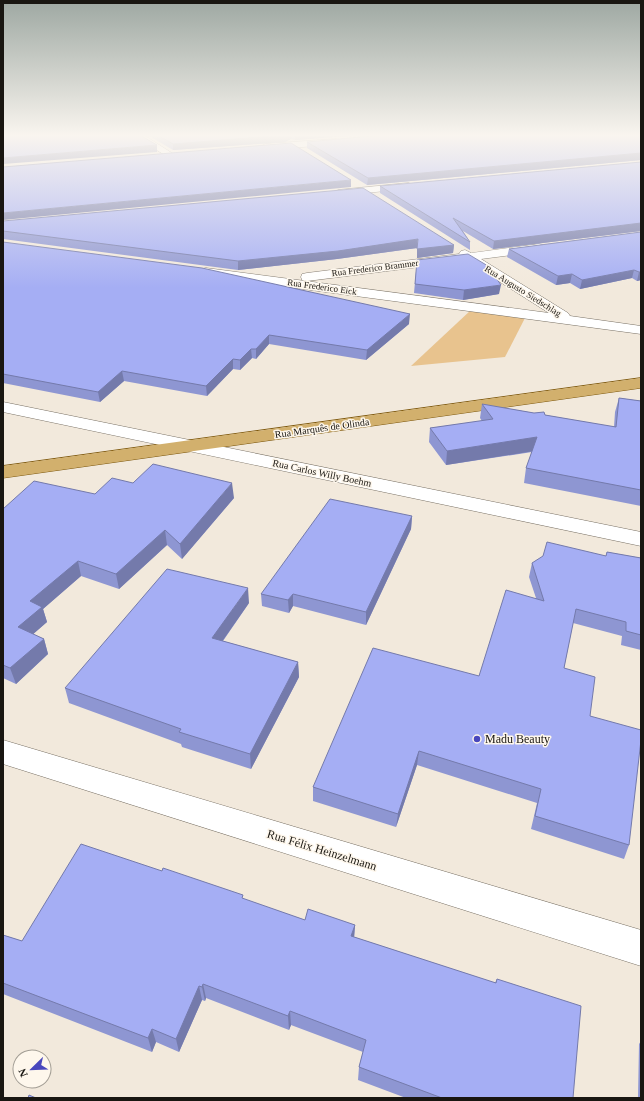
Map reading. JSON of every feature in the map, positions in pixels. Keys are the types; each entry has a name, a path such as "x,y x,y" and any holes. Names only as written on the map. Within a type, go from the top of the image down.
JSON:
{"main road":[{"name":"Rua Marquês de Olinda","path":"3,472 641,383"}],"street":[{"path":"357,185 378,199"},
{"path":"326,194 417,185"},
{"name":"Rua Frederico Brammer","path":"276,281 551,246"},
{"name":"Rua Augusto Siedschlag","path":"456,248 569,320"},
{"name":"Rua Frederico Eick","path":"190,269 641,330"},
{"name":"Rua Carlos Willy Boehm","path":"3,407 641,539"},
{"name":"Rua Félix Heinzelmann","path":"3,752 641,948"}],"shaded area":[{"path":"471,310 525,318 505,357 411,366"}],"building":[{"path":"3,185 294,185 3,213"},
{"path":"641,185 641,223 494,241 453,218 470,242 380,186"},
{"path":"363,188 454,245 417,249 418,239 338,251 238,261 3,231 3,221"},
{"path":"641,232 641,272 634,270 582,280 572,274 558,276 509,249"},
{"path":"3,242 202,268 410,314 367,350 269,335 256,349 251,349 240,360 233,359 206,386 122,371 98,392 3,374"},
{"path":"468,254 488,266 501,285 464,290 415,284 417,260"},
{"path":"619,398 641,401 641,490 526,468 537,437 447,451 430,428 493,419 482,404 534,413 544,412 545,415 616,427"},
{"path":"153,464 232,483 180,544 165,530 116,574 78,561 30,601 42,607 18,627 44,639 10,668 3,665 3,509 34,481 95,494 112,478 133,483"},
{"path":"330,499 412,516 366,612 293,594 288,600 261,594"},
{"path":"547,542 606,556 607,552 641,558 641,635 626,631 626,622 576,609 564,668 595,677 590,716 641,730 629,845 535,816 541,789 419,751 398,814 313,787 373,648 479,676 506,590 544,601 532,563 543,556"},
{"path":"167,569 248,588 212,638 298,662 250,754 179,732 181,729 65,688"},
{"path":"81,844 162,871 163,868 243,895 242,898 305,920 308,909 355,925 351,936 496,983 497,979 581,1006 573,1098 442,1098 359,1067 366,1040 290,1011 288,1016 203,984 202,987 199,986 176,1039 152,1029 148,1038 3,983 3,935 22,941"},
{"path":"29,1095 36,1098 28,1098"}],"place":[{"name":"Madu Beauty","path":"477,739"}]}
